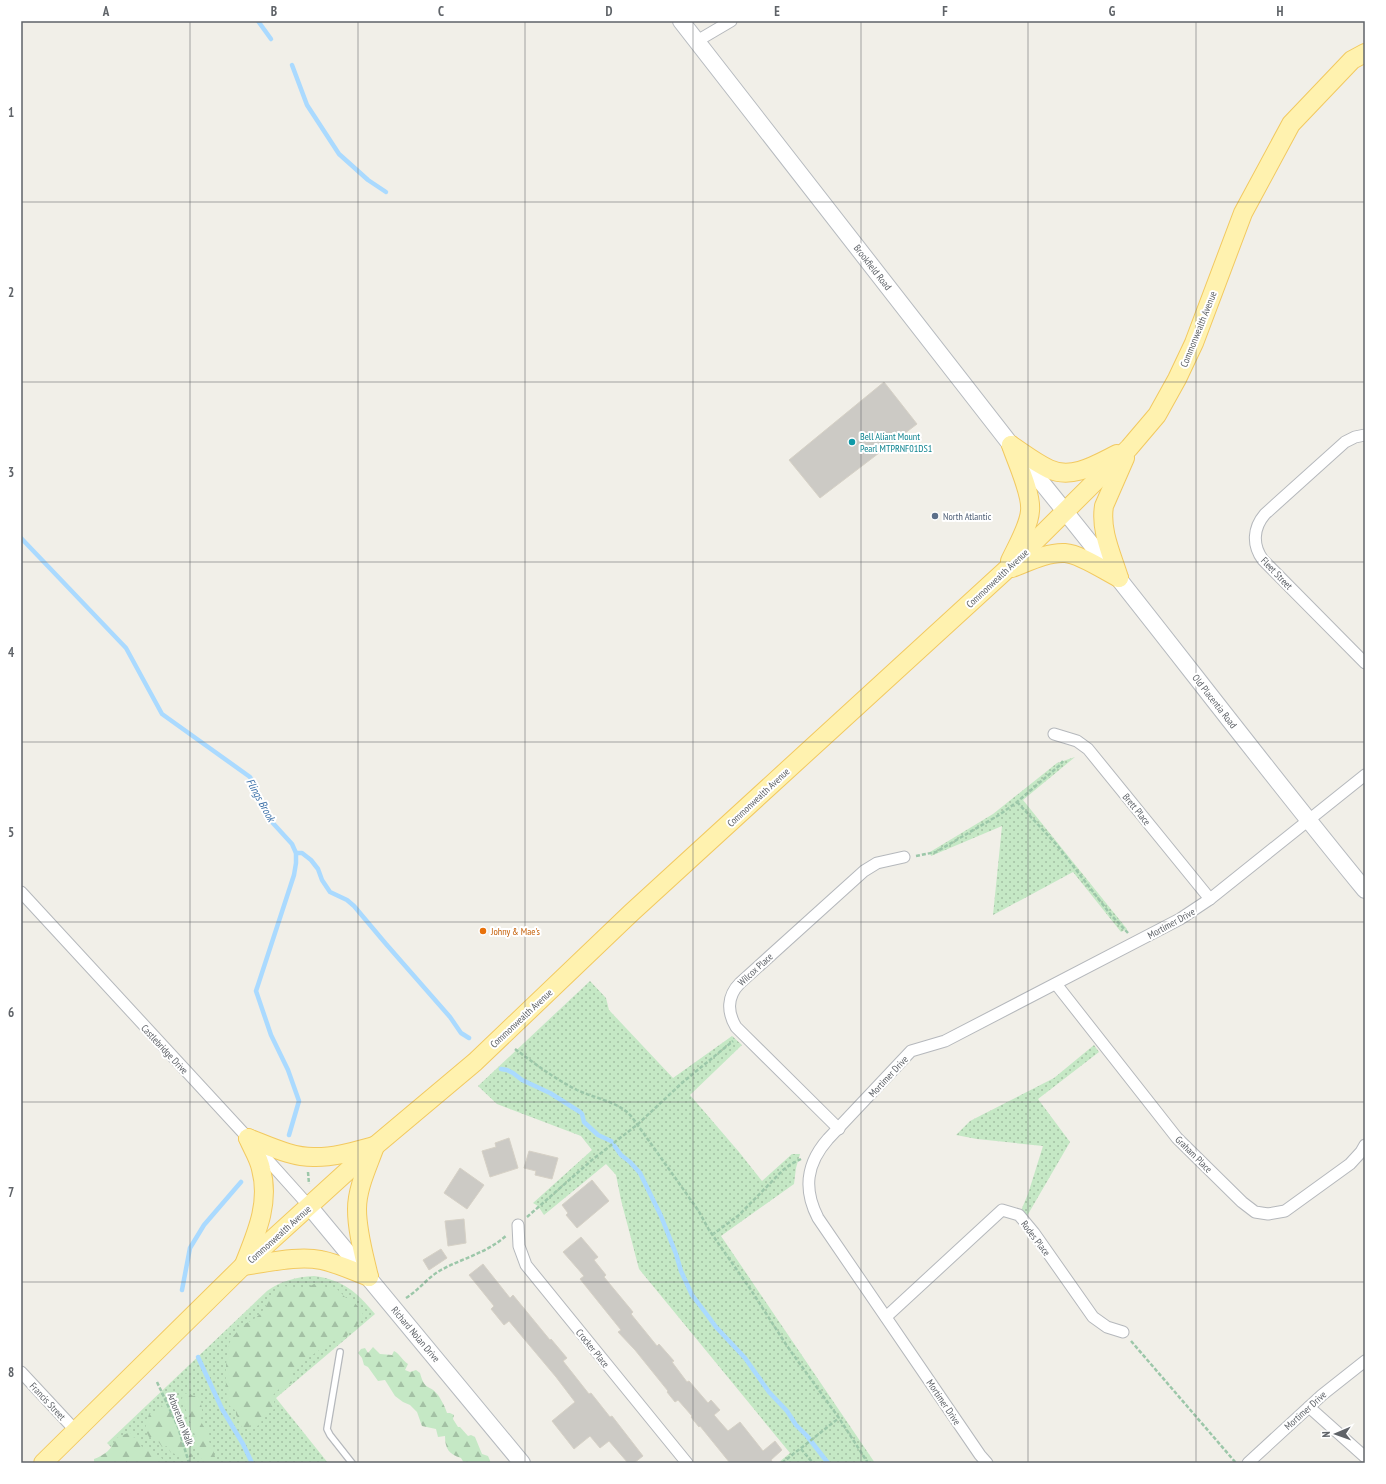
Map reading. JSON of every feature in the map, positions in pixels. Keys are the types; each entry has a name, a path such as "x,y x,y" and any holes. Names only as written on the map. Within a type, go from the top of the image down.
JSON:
{"main road":[{"name":"Brookfield Road","path":"681,21 1011,446 1066,511"},
{"name":"Commonwealth Avenue","path":"43,1463 243,1266 375,1146 475,1062 631,913 1006,570 1129,448 1157,415 1177,379 1194,343 1243,213 1291,124 1352,60 1365,53"},
{"path":"1011,446 1049,469 1060,472 1080,471 1129,448"},
{"path":"1006,570 1030,511 1027,492 1011,446"},
{"path":"1119,578 1105,534 1103,515 1104,506 1129,448"},
{"name":"Old Placentia Road","path":"1066,511 1309,822 1365,890"},
{"path":"1006,570 1042,557 1065,553 1076,556 1119,578"},
{"path":"248,1138 286,1152 315,1158 337,1155 375,1146"},
{"path":"248,1138 261,1167 264,1179 265,1194 263,1210 256,1234 243,1266 296,1259 316,1259 368,1277"},
{"path":"368,1277 358,1225 357,1208 360,1189 375,1146"},
{"name":"Richard Nolan Drive","path":"309,1206 522,1463"}],"street":[{"path":"697,41 730,21"},
{"name":"Fleet Street","path":"1365,435 1355,436 1345,442 1265,514 1258,525 1255,536 1257,549 1263,560 1365,663"},
{"name":"Brett Place","path":"1054,734 1077,741 1088,749 1210,899"},
{"name":"Mortimer Drive","path":"987,1463 980,1455 818,1218 813,1209 808,1182 813,1162 822,1146 911,1051 945,1041 1180,920 1210,899 1309,822 1365,775"},
{"name":"Wilcox Place","path":"839,1129 742,1034 730,1016 729,1002 734,988 864,871 877,863 904,857"},
{"name":"Castlebridge Drive","path":"21,892 309,1206"},
{"name":"Graham Place","path":"1056,984 1177,1138 1242,1202 1255,1212 1268,1214 1285,1211 1350,1164 1361,1152 1365,1144"},
{"name":"Rodes Place","path":"886,1317 1002,1210 1019,1215 1034,1233 1093,1317 1107,1327 1123,1332"},
{"name":"Crocker Place","path":"518,1225 519,1246 526,1265 687,1463"},
{"name":"Mortimer Drive","path":"1248,1463 1336,1383 1365,1361"},
{"name":"Francis Street","path":"21,1372 75,1430"},
{"path":"1309,1407 1365,1457"}],"lane":[{"path":"340,1352 327,1429 352,1463"}],"path":[{"path":"904,857 936,852 999,815 1017,802 1063,761"},
{"path":"1017,802 1056,844 1111,915 1127,931 1134,943"},
{"path":"406,1298 439,1271 498,1244 592,1160 638,1124 684,1082 742,1034"},
{"path":"515,1049 566,1084 625,1110 638,1124 698,1210 705,1225 751,1290 787,1346 839,1418 868,1463"},
{"path":"712,1235 739,1215 791,1164 800,1159 813,1162"},
{"path":"308,1172 309,1184"},
{"path":"1123,1332 1141,1351 1236,1463"},
{"name":"Arboretum Walk","path":"158,1382 178,1427 189,1463"},
{"path":"782,1463 839,1418"},
{"path":"801,1449 813,1463"}],"green space":[{"path":"1075,757 1023,800 1127,929 1121,932 1073,872 993,915 1002,826 931,856 930,852 993,814 1057,763"},
{"path":"590,981 606,998 609,1010 673,1078 732,1036 742,1045 690,1095 762,1181 792,1154 800,1154 794,1184 721,1236 875,1463 778,1463 790,1453 639,1269 616,1175 606,1164 544,1215 538,1206 533,1203 592,1150 581,1136 497,1104 478,1086"},
{"path":"1094,1045 1099,1052 1038,1099 1070,1142 1027,1216 1020,1213 1028,1194 1043,1146 977,1139 956,1135 970,1121 1054,1078"},
{"path":"314,1276 333,1280 348,1288 362,1299 375,1314 276,1398 328,1463 127,1463 107,1443 267,1291 289,1280"},
{"path":"314,1284 336,1288 346,1298 350,1298 362,1311 363,1315 360,1317 360,1322 358,1323 355,1331 349,1333 341,1342 333,1341 303,1361 301,1366 292,1374 292,1383 279,1389 273,1395 275,1407 273,1410 265,1412 262,1417 261,1424 257,1426 251,1424 249,1428 242,1430 240,1420 236,1415 236,1411 229,1405 226,1392 226,1361 231,1340 242,1325 252,1321 259,1315 265,1307 269,1297 276,1294 284,1286 302,1289 310,1287"},
{"path":"373,1347 380,1354 392,1355 394,1351 408,1364 405,1370 410,1372 416,1370 420,1373 424,1383 439,1397 447,1413 454,1415 453,1419 458,1427 460,1427 468,1436 471,1435 475,1437 482,1454 488,1456 491,1463 464,1463 461,1458 453,1455 448,1450 445,1436 438,1437 436,1429 422,1426 417,1412 410,1405 395,1396 385,1380 378,1381 368,1367 364,1365 362,1358 358,1353 361,1349 365,1348 368,1353"},
{"path":"189,1393 193,1396 198,1395 202,1409 202,1424 209,1433 209,1442 212,1445 216,1461 213,1463 203,1463 197,1449 197,1441 182,1399 183,1394"},
{"path":"170,1398 173,1398 181,1422 188,1432 187,1437 190,1442 190,1452 193,1456 191,1460 184,1460 170,1452 168,1446 162,1447 158,1441 149,1437 145,1429 149,1414 160,1412 162,1404 167,1402"},
{"path":"130,1432 133,1437 139,1439 141,1446 146,1449 151,1448 154,1456 162,1458 160,1463 136,1463 126,1460 125,1463 94,1463 94,1459 102,1456 108,1451 116,1438"}],"building":[{"name":"Bell Aliant Mount Pearl MTPRNF01DS1","path":"884,382 917,424 820,498 789,460"},
{"path":"509,1138 518,1168 490,1177 482,1151 496,1147 495,1143"},
{"path":"529,1151 558,1158 552,1179 535,1175 536,1171 524,1168"},
{"path":"460,1168 484,1185 467,1209 444,1193"},
{"path":"592,1180 609,1201 577,1228 566,1215 568,1213 562,1205"},
{"path":"464,1219 466,1243 448,1246 445,1221"},
{"path":"581,1237 598,1257 594,1260 606,1275 604,1277 633,1312 631,1314 657,1346 659,1344 674,1361 672,1362 687,1382 689,1381 708,1403 711,1400 720,1410 714,1415 728,1431 740,1422 763,1451 775,1441 782,1450 771,1460 773,1463 730,1463 678,1400 675,1402 635,1350 618,1332 621,1330 580,1279 584,1276 563,1252"},
{"path":"441,1249 447,1258 429,1270 423,1260"},
{"path":"483,1264 510,1298 513,1295 567,1358 563,1361 589,1394 591,1393 610,1417 612,1416 643,1456 634,1463 628,1463 609,1441 600,1448 590,1436 574,1449 552,1421 575,1402 509,1321 504,1325 491,1309 494,1306 469,1275"}],"waterway":[{"path":"258,21 271,39"},
{"path":"292,65 307,105 339,154 368,180 386,192"},
{"name":"Flings Brook","path":"21,538 126,648 162,714 250,777 271,821 292,844 296,853 294,875 256,991 271,1035 288,1070 299,1101 289,1135"},
{"path":"296,853 302,853 311,860 318,869 322,880 330,892 347,900 354,906 450,1017 461,1033 469,1038"},
{"path":"501,1069 507,1070 522,1080 550,1093 580,1112 584,1122 598,1135 611,1141 621,1155 640,1173 661,1216 681,1271 692,1295 716,1327 745,1358 769,1392 787,1411 796,1425 807,1436 828,1463"},
{"path":"182,1290 190,1248 204,1225 241,1182"},
{"path":"198,1357 222,1409 243,1444 252,1463"}],"place":[{"name":"Bell Aliant Mount Pearl MTPRNF01DS1","path":"852,442"},
{"name":"North Atlantic","path":"935,516"},
{"name":"Johny & Mae's","path":"483,931"}]}
